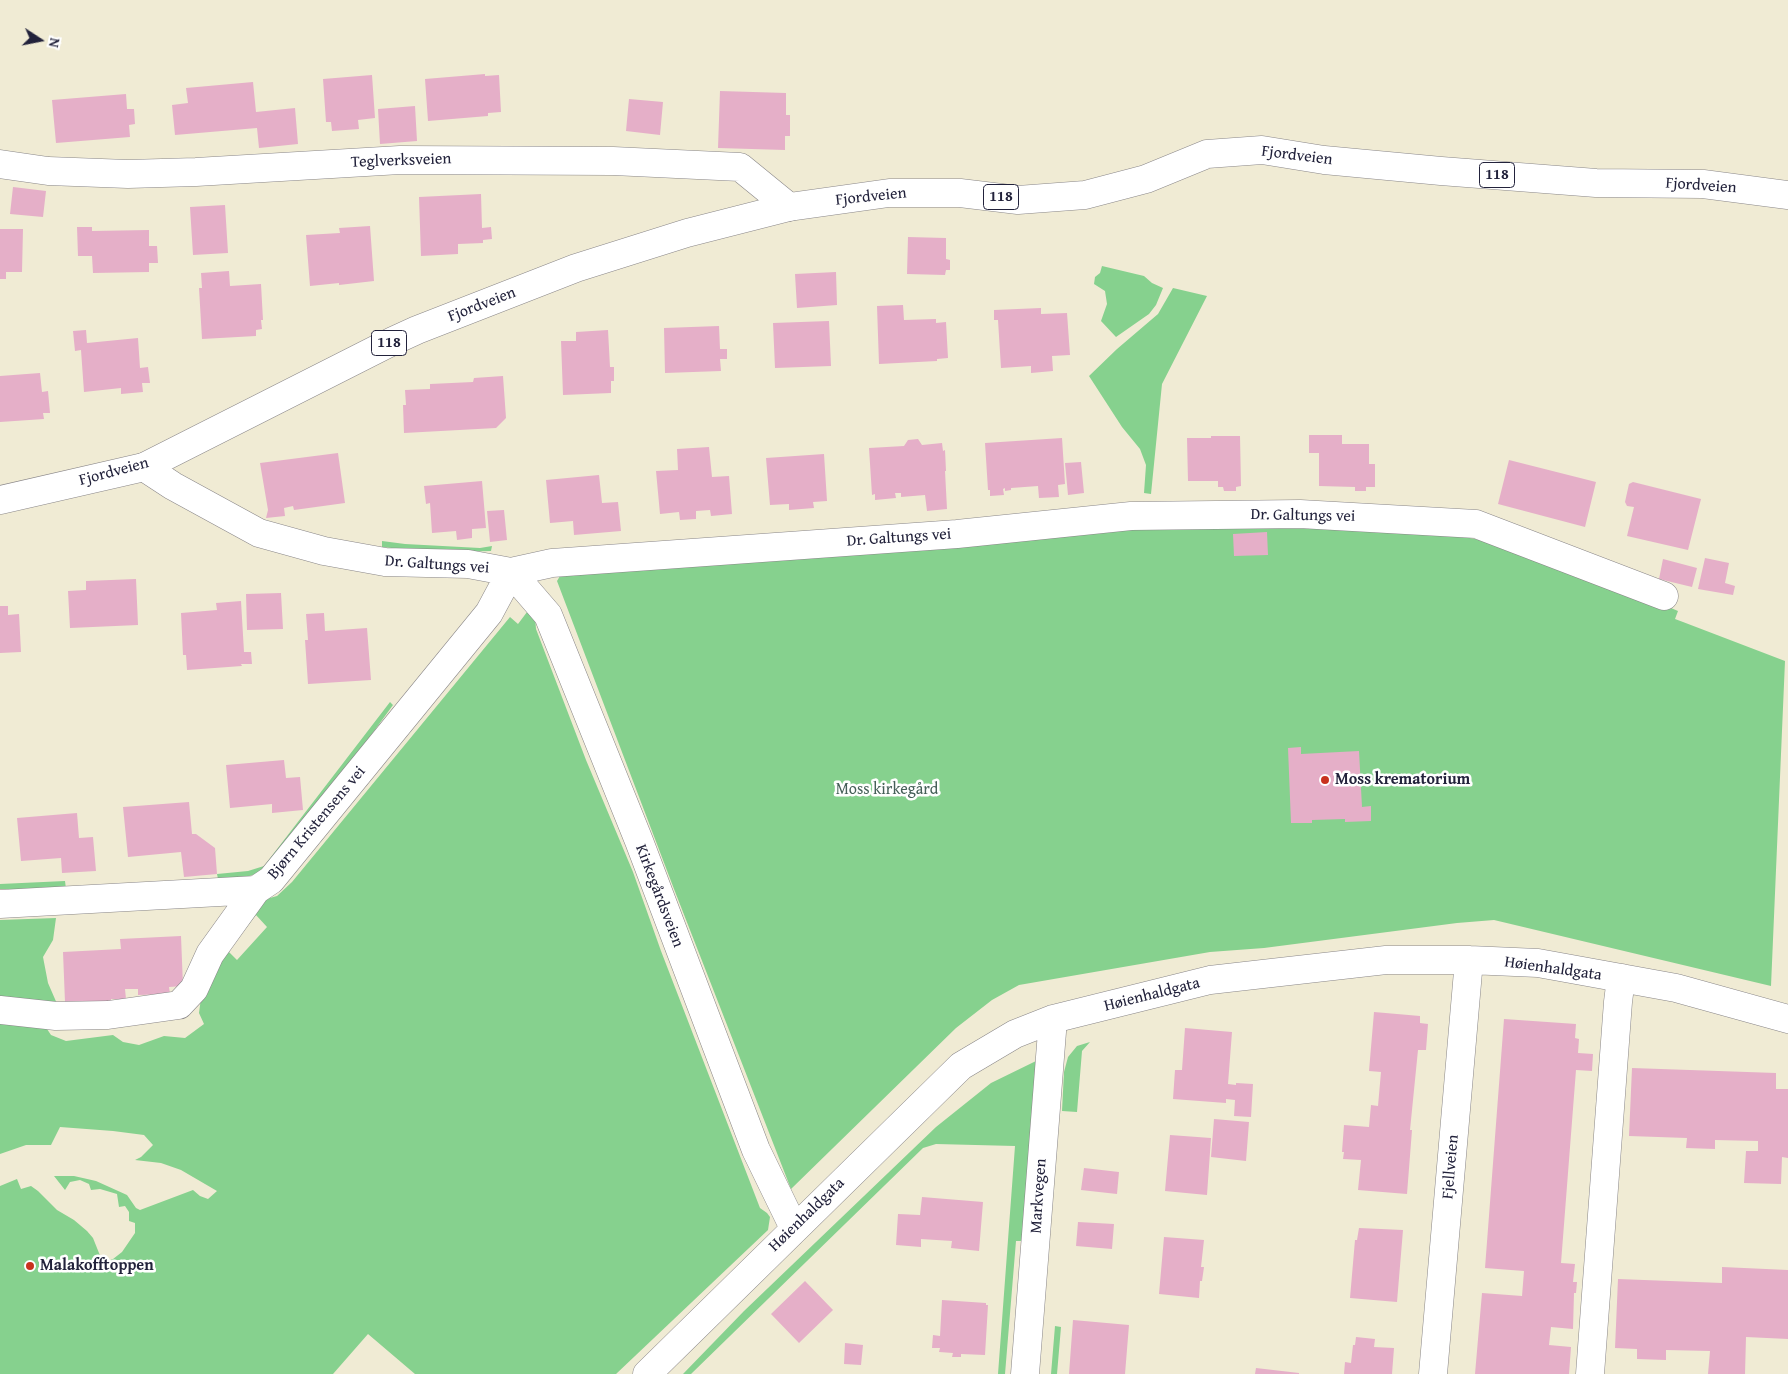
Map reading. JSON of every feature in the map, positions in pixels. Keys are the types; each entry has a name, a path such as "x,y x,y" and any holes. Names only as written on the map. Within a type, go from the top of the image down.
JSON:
{"street":[{"name":"Fjordveien","path":"0,500 144,467 417,330 576,268 687,233 789,207 889,193 960,193 1018,200 1085,195 1146,179 1207,154 1262,150 1324,160 1441,171 1596,182 1703,184 1788,195"},
{"name":"Teglverksveien","path":"0,164 48,171 128,174 400,160 613,161 740,167 789,207"},
{"name":"Dr. Galtungs vei","path":"144,467 173,486 259,532 314,549 385,562 468,564 511,572 552,563 957,534 1131,516 1300,514 1476,524 1664,596"},
{"name":"Bjørn Kristensens vei","path":"0,904 256,890 271,880 489,613 511,572"},
{"name":"Kirkegårdsveien","path":"511,572 548,615 639,841 756,1150 794,1228"},
{"path":"0,1010 56,1016 108,1015 179,1005 194,990 210,954 256,890"},
{"name":"Høienhaldgata","path":"647,1374 961,1066 1015,1034 1053,1019 1219,979 1386,960 1470,960 1538,964 1676,988 1788,1019"},
{"name":"Fjellveien","path":"1433,1374 1470,960"},
{"path":"1590,1374 1621,978"},
{"name":"Markvegen","path":"1025,1374 1053,1019"}],"green space":[{"path":"1102,266 1144,276 1152,283 1163,288 1156,305 1149,314 1116,337 1101,321 1107,304 1105,291 1094,284 1095,277 1100,273"},
{"path":"1173,288 1207,296 1162,384 1151,494 1144,493 1146,465 1140,449 1122,427 1089,376 1158,314"},
{"name":"Moss kirkegård","path":"1228,524 1459,536 1491,542 1601,578 1678,611 1675,619 1785,661 1771,986 1494,920 1264,948 1210,952 1019,985 992,1000 956,1028 791,1189 557,581 563,571 1128,528"},
{"path":"382,541 480,548 492,546 491,551 420,551 382,547"},
{"path":"527,612 535,617 536,629 586,760 633,872 661,951 760,1208 770,1217 768,1230 616,1374 415,1374 368,1334 333,1374 0,1374 0,1186 17,1179 21,1189 31,1186 38,1191 57,1210 74,1220 87,1231 93,1238 103,1263 113,1259 122,1252 135,1233 135,1223 129,1221 129,1212 125,1206 119,1207 117,1194 100,1189 91,1190 89,1184 80,1180 70,1182 65,1190 54,1176 74,1176 96,1181 127,1195 136,1208 140,1210 193,1190 200,1196 208,1199 217,1191 181,1170 161,1163 135,1160 141,1157 153,1145 144,1135 60,1127 51,1145 26,1145 0,1154 0,1021 45,1026 51,1035 66,1041 113,1035 123,1042 139,1045 164,1036 185,1038 204,1024 199,1013 201,998 210,972 259,901 277,896 292,882 510,617 518,624","holes":["256,915 267,927 237,960 228,951"]},
{"path":"390,702 393,705 369,738 262,872 243,878 218,879 217,874 248,871 264,866"},
{"path":"65,881 66,889 0,889 0,884"},
{"path":"56,918 53,940 43,957 48,983 58,1006 0,1001 0,920"},
{"path":"1090,1042 1082,1051 1077,1112 1062,1111 1064,1072 1068,1057 1077,1046"},
{"path":"1036,1061 1022,1241 1016,1241 1005,1374 998,1374 1015,1146 936,1144 923,1148 691,1374 683,1374 744,1311 936,1127 991,1083"},
{"path":"1055,1326 1061,1327 1057,1374 1051,1374"}],"building":[{"path":"485,74 485,76 499,75 501,112 488,113 488,116 428,121 425,79"},
{"path":"372,75 375,118 358,120 359,129 332,131 331,122 326,122 323,79"},
{"path":"253,82 256,112 295,108 298,144 259,148 257,128 175,135 172,105 188,103 186,88"},
{"path":"720,91 786,93 786,115 790,115 790,136 785,136 785,150 718,148"},
{"path":"126,94 127,109 134,109 135,124 129,125 130,137 56,143 52,100"},
{"path":"629,99 663,102 660,135 626,131"},
{"path":"415,106 417,141 380,144 378,109"},
{"path":"13,187 46,191 43,217 10,214"},
{"path":"481,194 482,228 491,227 492,239 483,240 483,243 458,244 458,254 421,256 419,197"},
{"path":"225,205 228,253 193,255 190,207"},
{"path":"370,226 374,281 310,286 306,235 340,233 339,228"},
{"path":"77,227 92,227 92,231 149,230 149,246 157,246 158,263 149,263 149,272 93,273 92,256 78,256"},
{"path":"0,229 23,229 22,272 6,272 6,279 0,279"},
{"path":"908,237 946,238 946,259 950,260 950,270 946,270 945,275 907,274"},
{"path":"229,271 230,286 261,284 262,329 256,330 256,336 202,339 199,288 202,288 201,273"},
{"path":"836,272 837,305 797,308 795,274"},
{"path":"903,305 904,320 936,319 936,323 946,322 948,358 937,359 937,361 879,364 877,306"},
{"path":"1041,308 1041,314 1067,313 1070,355 1052,356 1053,371 1031,373 1031,366 1001,368 998,320 994,320 994,310"},
{"path":"829,321 831,366 775,368 773,323"},
{"path":"719,326 720,349 727,349 727,359 720,359 721,371 665,373 664,328"},
{"path":"86,330 87,343 138,338 140,368 148,367 150,383 142,383 143,392 121,394 121,388 84,392 81,350 75,351 73,331"},
{"path":"608,330 610,367 614,367 614,381 611,381 611,393 563,395 561,341 576,341 576,332"},
{"path":"40,373 42,392 48,391 50,413 43,413 44,419 0,422 0,376"},
{"path":"503,376 506,418 496,428 404,433 403,405 406,405 405,390 430,389 430,384 473,382 474,378"},
{"path":"1309,435 1342,435 1342,444 1369,444 1369,464 1375,464 1375,487 1366,487 1366,491 1355,491 1355,487 1319,486 1319,453 1309,453"},
{"path":"1211,436 1240,436 1241,486 1236,487 1236,491 1224,491 1223,487 1218,487 1218,481 1188,481 1187,438 1211,438"},
{"path":"1062,438 1065,484 1058,485 1059,497 1039,498 1038,486 1011,488 1011,490 1005,491 1005,488 1003,489 1004,495 990,496 985,443"},
{"path":"918,439 922,445 942,443 943,451 945,450 947,509 927,511 925,495 901,497 901,493 895,493 896,498 875,500 875,494 872,495 869,448 904,446 908,440"},
{"path":"709,447 712,477 729,476 732,514 711,516 710,510 696,511 696,519 680,520 679,512 660,514 656,471 678,470 677,449"},
{"path":"338,453 345,503 294,510 293,506 284,508 285,516 266,518 268,510 260,463"},
{"path":"824,454 827,501 813,502 814,508 789,510 789,504 770,505 766,458"},
{"path":"1509,460 1596,482 1585,527 1498,504"},
{"path":"1081,462 1084,493 1068,495 1065,463"},
{"path":"599,475 602,503 618,502 621,531 574,535 573,521 550,523 546,480"},
{"path":"482,481 486,528 472,529 472,538 457,540 456,531 432,533 430,503 426,504 424,486"},
{"path":"1633,482 1701,499 1688,550 1627,536 1634,507 1627,506 1625,502 1629,484"},
{"path":"504,510 507,540 490,542 487,511"},
{"path":"1267,532 1268,555 1234,556 1233,534"},
{"path":"1705,558 1729,563 1725,583 1735,586 1733,595 1698,589"},
{"path":"1663,559 1697,568 1692,587 1659,579"},
{"path":"136,579 138,625 70,628 68,591 86,590 86,581"},
{"path":"281,593 283,629 247,630 246,594"},
{"path":"241,601 244,652 251,652 252,664 187,670 186,655 183,655 181,613 217,610 216,603"},
{"path":"0,606 8,606 8,615 19,614 21,652 0,653"},
{"path":"324,613 325,631 367,628 371,680 308,684 305,640 308,640 306,614"},
{"name":"Moss krematorium","path":"1301,747 1301,754 1359,751 1362,807 1371,806 1371,821 1345,822 1345,819 1312,820 1312,823 1291,823 1288,748"},
{"path":"284,760 286,778 300,777 303,810 272,813 272,804 230,808 226,765"},
{"path":"189,802 192,834 196,834 215,848 217,874 184,877 181,852 128,857 123,807"},
{"path":"77,813 79,838 93,837 96,871 62,873 61,858 21,861 17,818"},
{"path":"181,936 183,986 169,987 170,994 138,995 138,989 125,989 126,999 111,999 111,1006 80,1008 80,1001 65,1002 63,952 121,949 120,939"},
{"path":"1374,1012 1420,1016 1420,1023 1428,1024 1426,1050 1418,1050 1410,1130 1412,1130 1407,1194 1358,1190 1361,1160 1343,1159 1344,1125 1369,1127 1371,1105 1378,1106 1381,1072 1369,1071"},
{"path":"1504,1019 1576,1024 1575,1038 1579,1039 1578,1053 1593,1054 1592,1071 1576,1070 1561,1263 1575,1264 1573,1282 1577,1282 1576,1293 1574,1293 1573,1329 1551,1327 1549,1345 1571,1347 1569,1374 1475,1374 1482,1293 1522,1296 1524,1271 1485,1268"},
{"path":"1185,1028 1232,1032 1228,1084 1253,1084 1251,1117 1234,1116 1235,1100 1226,1099 1226,1103 1173,1099 1175,1070 1182,1070"},
{"path":"1632,1068 1776,1073 1776,1089 1788,1089 1788,1158 1782,1157 1781,1184 1744,1183 1746,1151 1758,1151 1758,1141 1715,1140 1715,1149 1686,1148 1687,1138 1629,1136"},
{"path":"1214,1119 1249,1122 1246,1161 1211,1157"},
{"path":"1170,1135 1211,1138 1207,1195 1165,1191"},
{"path":"1084,1168 1119,1172 1117,1194 1081,1190"},
{"path":"922,1197 983,1202 979,1251 951,1248 952,1241 921,1239 921,1247 896,1245 898,1214 920,1215"},
{"path":"1078,1222 1114,1224 1112,1249 1076,1246"},
{"path":"1359,1228 1403,1230 1397,1302 1350,1298 1355,1240 1357,1240"},
{"path":"1164,1237 1204,1240 1201,1267 1204,1267 1202,1281 1200,1281 1199,1298 1159,1294"},
{"path":"1722,1267 1788,1270 1788,1339 1746,1337 1745,1374 1708,1374 1710,1351 1666,1350 1666,1360 1637,1359 1637,1349 1615,1348 1618,1279 1722,1283"},
{"path":"805,1281 833,1310 799,1343 771,1314"},
{"path":"942,1300 986,1303 988,1305 985,1355 961,1354 961,1357 952,1357 953,1353 939,1352 940,1348 932,1348 933,1335 940,1336"},
{"path":"1073,1320 1129,1325 1125,1374 1069,1374"},
{"path":"1356,1337 1375,1339 1374,1347 1394,1348 1392,1374 1344,1374 1345,1362 1351,1363"},
{"path":"845,1343 863,1345 861,1365 844,1364"},
{"path":"1256,1368 1299,1373 1299,1374 1255,1374"}],"place":[{"name":"Moss krematorium","path":"1325,780"},
{"name":"Malakofftoppen","path":"30,1266"}]}
